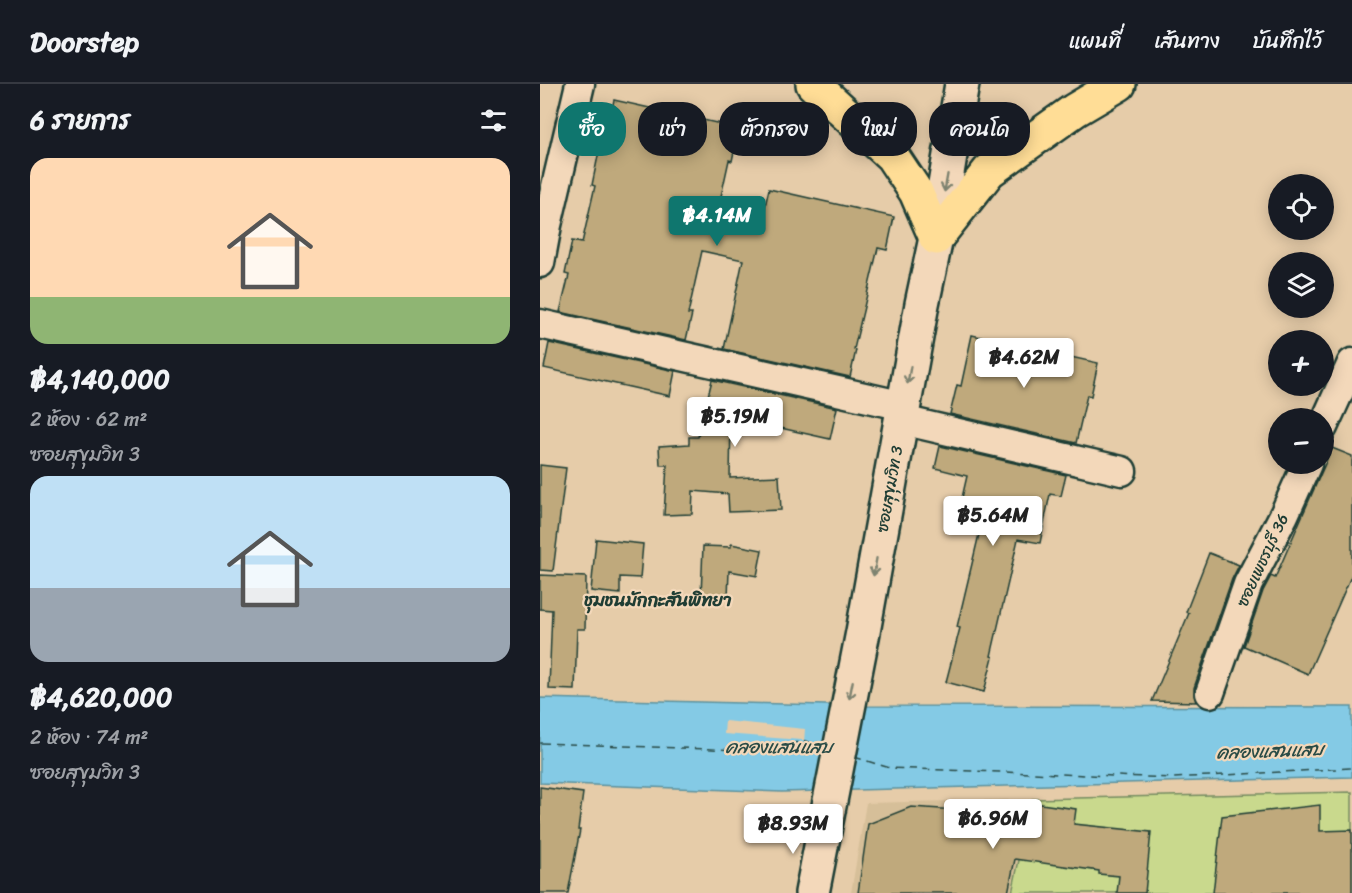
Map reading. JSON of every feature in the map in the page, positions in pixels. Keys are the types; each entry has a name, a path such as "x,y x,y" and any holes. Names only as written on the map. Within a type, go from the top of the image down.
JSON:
{"main road":[{"path":"813,84 892,156 916,192 936,238 989,171 1075,110 1119,84"}],"street":[{"path":"540,263 543,230 580,84"},
{"name":"ซอยสุขุมวิท 3","path":"812,893 863,632 962,84"},
{"path":"540,324 903,413 1122,471"},
{"path":"1332,408 1352,363"},
{"name":"ซอยเพชรบุรี 36","path":"1210,693 1248,584 1302,474"}],"shaded area":[{"path":"1032,799 1012,893 851,893 866,803"}],"green space":[{"path":"1352,792 1352,893 1012,893 1032,799"}],"water":[{"name":"คลองแสนแสบ","path":"540,698 866,706 1352,707 1352,777 782,792 540,783"}],"pier":[{"path":"725,721 805,729 804,742 724,734"}],"building":[{"path":"626,103 638,105 638,156 707,156 707,121 719,124 719,156 733,156 732,161 729,160 716,219 719,220 718,223 759,232 769,189 894,217 887,250 878,248 854,349 856,350 850,377 724,349 743,260 702,251 688,314 692,314 686,340 560,312 569,275 565,274 572,241 582,243 595,186 592,185 598,156 626,156"},
{"path":"972,335 1098,363 1091,396 1087,395 1076,443 950,414 957,385 961,386"},
{"path":"549,343 675,371 670,396 544,368"},
{"path":"712,380 837,408 830,439 731,417 730,478 779,476 781,510 729,512 728,494 693,491 692,514 664,515 667,465 660,465 659,446 689,444 689,437 698,437"},
{"path":"940,446 1066,475 1061,496 1050,494 1040,543 1018,539 984,692 946,682 960,628 957,627 980,530 956,524 967,476 935,468"},
{"path":"1334,449 1352,456 1352,574 1308,674 1244,646 1263,591 1271,576 1275,578 1321,474 1334,474"},
{"path":"540,465 566,468 553,571 540,570"},
{"path":"596,539 643,544 640,578 620,577 620,594 591,591"},
{"path":"731,544 762,550 757,576 729,571 728,597 701,596 703,546 731,547"},
{"path":"1209,553 1239,565 1194,688 1196,702 1152,701 1189,613 1186,612"},
{"path":"540,575 586,577 585,629 577,629 575,690 549,689 552,610 540,609"},
{"path":"540,787 583,793 578,830 580,830 568,893 540,893"},
{"path":"1034,803 1076,809 1074,824 1151,832 1145,893 1117,893 1119,876 1015,859 1008,893 858,893 868,824 911,807 1032,815"},
{"path":"1320,805 1320,831 1352,830 1352,893 1213,893 1222,816"}],"ferry route":[{"path":"540,743 769,751 802,740 824,747"},
{"path":"854,757 890,768 1172,778 1352,768"}],"district":[{"name":"ชุมชนมักกะสันพิทยา","path":"658,600"}]}
